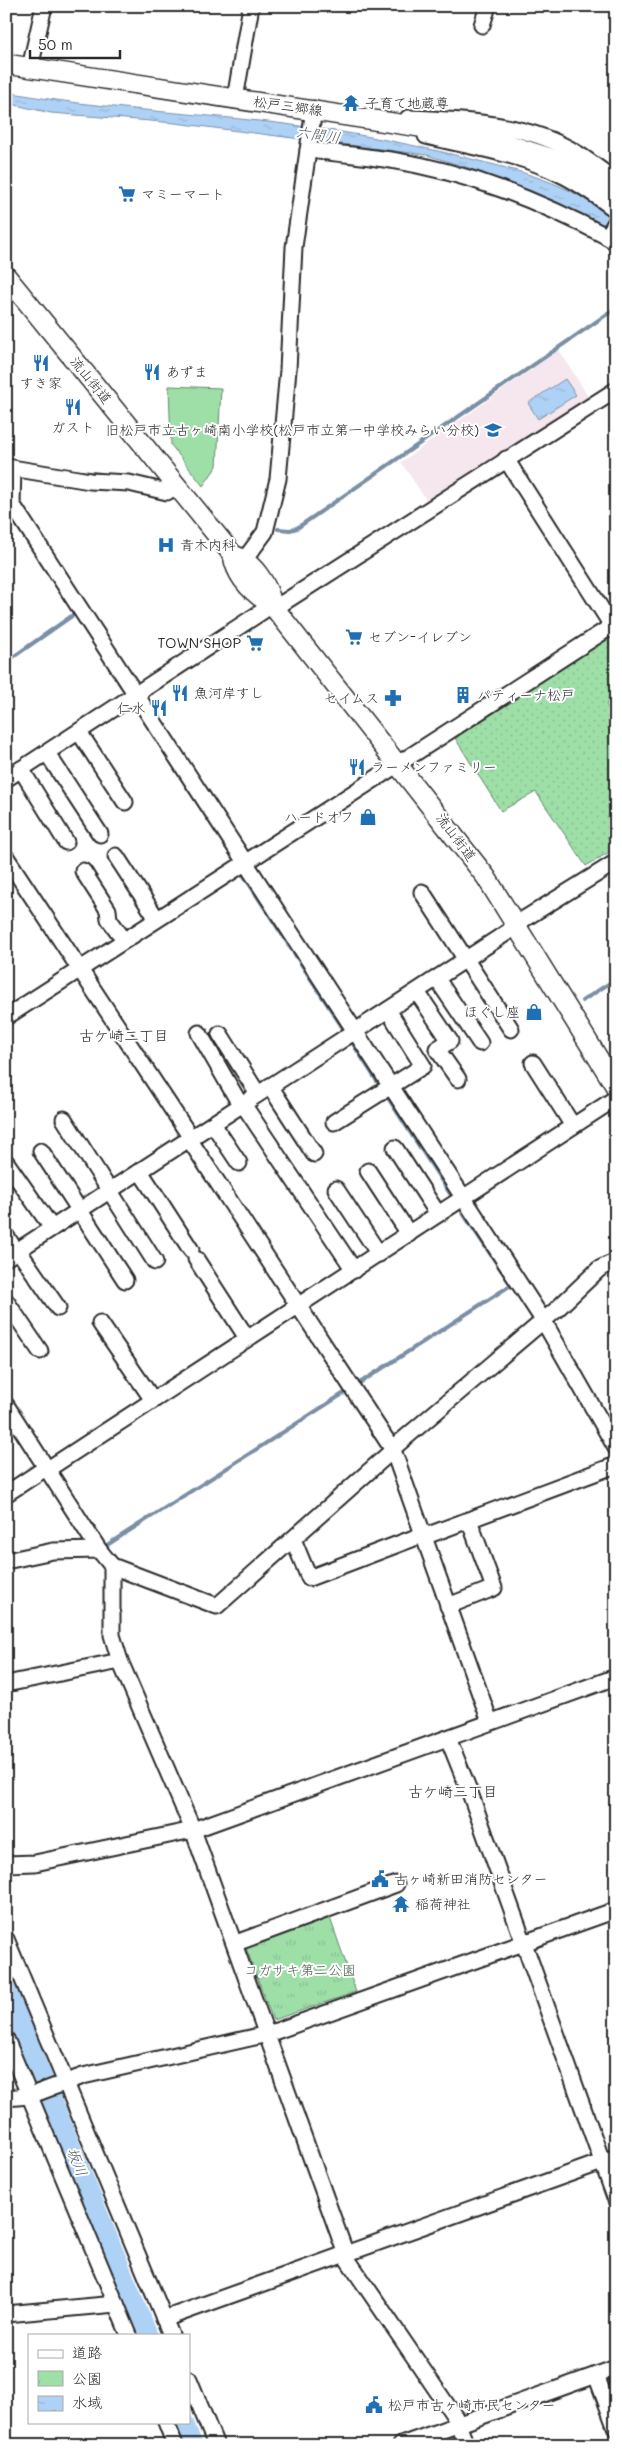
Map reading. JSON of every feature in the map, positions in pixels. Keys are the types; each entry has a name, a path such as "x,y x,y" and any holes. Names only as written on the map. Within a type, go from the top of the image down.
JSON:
{"main road":[{"name":"松戸三郷線","path":"6,64 235,99 313,114 359,116 485,137 562,162 616,196"},
{"name":"流山街道","path":"6,276 176,485 270,590 274,607 469,853 616,1087"}],"street":[{"path":"30,68 44,6"},
{"path":"235,99 251,6"},
{"path":"482,25 488,6"},
{"path":"239,557 265,532 278,479 288,370 294,247 313,114"},
{"path":"359,116 463,120 533,133 578,153 616,181"},
{"path":"359,116 400,129 533,162 561,174 616,210"},
{"path":"308,150 389,160 491,184 547,206 611,240 616,222"},
{"path":"6,779 616,390"},
{"path":"6,1018 399,763 614,628 506,459"},
{"path":"176,485 167,492 129,483 90,481 10,467 12,504 543,1320 616,1448"},
{"path":"79,732 125,802"},
{"path":"47,753 100,834"},
{"path":"21,769 66,842"},
{"path":"116,856 158,918"},
{"path":"6,857 392,1450 490,1722"},
{"path":"14,1253 437,979 516,925 616,862"},
{"path":"83,871 108,910 109,919 124,940"},
{"path":"422,892 511,1029"},
{"path":"437,979 480,1043"},
{"path":"417,992 450,1041 437,1049 458,1078"},
{"path":"334,1122 423,1066 388,1010"},
{"path":"199,1033 242,1105 354,1270"},
{"path":"220,1034 314,1154"},
{"path":"533,1063 573,1126"},
{"path":"6,1494 379,1254 616,1098"},
{"path":"64,1119 155,1262"},
{"path":"213,1124 239,1163"},
{"path":"395,1148 438,1214"},
{"path":"41,1151 125,1280"},
{"path":"6,1162 52,1228"},
{"path":"368,1170 409,1234"},
{"path":"140,1171 247,1338"},
{"path":"336,1188 379,1254"},
{"path":"6,1236 14,1253 58,1308"},
{"path":"6,1405 99,1550 112,1566 217,1606 599,1269 616,1260"},
{"path":"6,1301 40,1351"},
{"path":"100,1323 153,1400"},
{"path":"293,1539 309,1578 616,1466"},
{"path":"448,1606 494,1588 469,1520"},
{"path":"6,1561 53,1551 99,1550"},
{"path":"112,1566 112,1635 120,1661 193,1830 236,1942 346,2254 459,2424 466,2445"},
{"path":"6,1684 120,1661"},
{"path":"6,1864 35,1863 193,1830 616,1678"},
{"path":"448,1738 470,1793 522,1943 609,2159 616,2200"},
{"path":"236,1942 396,1884"},
{"path":"6,2098 28,2096 65,2082 268,2034 616,1910"},
{"path":"6,1940 170,2334"},
{"path":"6,2039 28,2096 129,2334"},
{"path":"164,2319 609,2159"},
{"path":"6,2314 116,2304"},
{"path":"401,2445 616,2368"},
{"path":"596,2375 616,2429"},
{"path":"190,2381 216,2445"},
{"path":"167,2424 175,2445"}],"shaded area":[{"name":"旧松戸市立古ヶ崎南小学校(松戸市立第一中学校みらい分校)","path":"559,350 589,398 427,501 401,462"}],"green space":[{"path":"169,386 221,388 217,466 203,486 171,445"},
{"path":"608,639 616,654 616,698 606,704 616,719 616,848 586,866 536,792 501,811 455,738"},
{"name":"コガサキ第二公園","path":"330,1918 356,1992 273,2020 246,1948"}],"water":[{"name":"六間川","path":"6,92 83,104 315,128 408,144 525,173 561,187 598,207 616,220 616,234 585,216 515,185 427,155 175,123 51,113 6,103"},
{"path":"565,379 576,395 538,419 528,403"}],"waterway":[{"path":"278,529 290,530 297,528 616,308"},
{"path":"73,471 101,474"},
{"path":"6,662 76,613 78,616"},
{"path":"118,681 128,696"},
{"path":"132,702 235,861"},
{"path":"242,873 344,1030"},
{"path":"582,1001 616,979"},
{"path":"353,1044 382,1089"},
{"path":"386,1095 454,1200"},
{"path":"355,1386 511,1285 458,1206"},
{"path":"107,1545 349,1390"},
{"name":"坂川","path":"6,1990 147,2334"},
{"name":"坂川","path":"184,2424 192,2445"}],"place":[{"name":"子育て地蔵尊","path":"351,103"},
{"name":"マミーマート","path":"127,194"},
{"name":"すき家","path":"41,363"},
{"name":"あずま","path":"152,372"},
{"name":"ガスト","path":"73,407"},
{"name":"旧松戸市立古ヶ崎南小学校(松戸市立第一中学校みらい分校)","path":"493,430"},
{"name":"青木内科","path":"166,545"},
{"name":"セブン-イレブン","path":"354,637"},
{"name":"TOWN SHOP","path":"255,643"},
{"name":"魚河岸すし","path":"180,693"},
{"name":"パティーナ松戸","path":"463,695"},
{"name":"セイムス","path":"393,698"},
{"name":"仁水","path":"159,708"},
{"name":"ラーメンファミリー","path":"357,767"},
{"name":"ハードオフ","path":"368,817"},
{"name":"ほぐし座","path":"534,1012"},
{"name":"古ヶ崎新田消防センター","path":"380,1879"},
{"name":"稲荷神社","path":"401,1904"},
{"name":"松戸市古ヶ崎市民センター","path":"374,2405"}],"district":[{"name":"古ケ崎二丁目","path":"124,1036"},
{"name":"古ケ崎三丁目","path":"453,1792"}]}
